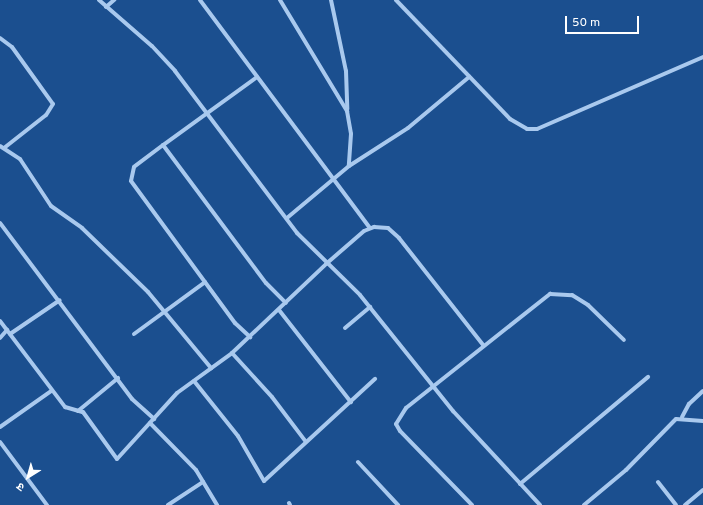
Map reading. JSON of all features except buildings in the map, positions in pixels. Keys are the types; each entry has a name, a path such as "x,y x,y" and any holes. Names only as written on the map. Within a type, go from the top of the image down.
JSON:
{"street":[{"path":"99,0 152,46 208,112 288,218 326,264 370,307 434,384 453,411 540,505"},
{"path":"106,7 114,0"},
{"path":"200,0 370,228"},
{"path":"280,0 347,111"},
{"path":"331,0 346,71 349,166"},
{"path":"396,0 510,119 527,129 537,129 703,57"},
{"path":"0,38 12,47 53,104 46,115 2,147 20,159 51,206 122,264 210,368"},
{"path":"250,337 205,282 131,181 134,167 257,77"},
{"path":"288,218 335,181 349,166 408,128 469,77"},
{"path":"163,145 266,283 286,303"},
{"path":"0,223 60,300 132,399 154,419"},
{"path":"0,321 65,407 78,411 98,430 117,459 150,423 194,381 232,353 280,310 326,264 370,228 382,225 399,238 484,346"},
{"path":"134,334 162,312 205,282"},
{"path":"472,505 396,424 406,408 434,384 484,346 532,305 560,292 588,305 624,340"},
{"path":"0,338 60,300"},
{"path":"345,328 370,307"},
{"path":"280,310 351,402"},
{"path":"232,353 272,397 306,442"},
{"path":"520,484 648,377"},
{"path":"78,411 118,378"},
{"path":"194,381 238,436 264,481 290,461 306,442 351,402 374,379"},
{"path":"0,427 51,390"},
{"path":"584,505 682,417 703,391"},
{"path":"682,417 703,421"},
{"path":"150,423 203,482 217,505"},
{"path":"0,442 47,505"},
{"path":"358,462 398,505"},
{"path":"168,505 203,482"},
{"path":"658,482 676,505"},
{"path":"686,505 703,490"}]}
